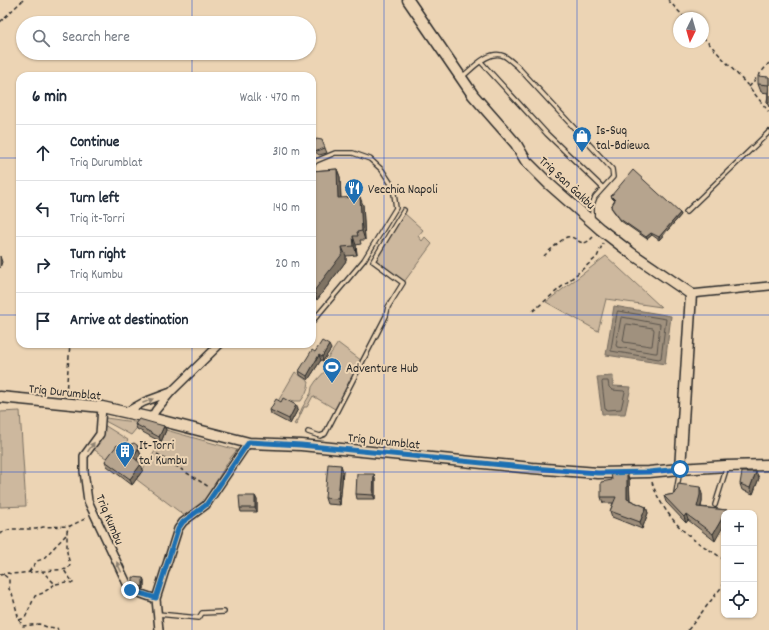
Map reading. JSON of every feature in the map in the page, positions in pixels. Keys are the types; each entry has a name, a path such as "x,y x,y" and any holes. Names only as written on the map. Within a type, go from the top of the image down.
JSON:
{"street":[{"name":"Triq San Ġakbu","path":"408,0 473,95 516,144 526,161 549,184 603,232 631,254 691,294"},
{"path":"680,469 691,294 769,286"},
{"path":"151,418 172,392 216,348"},
{"path":"126,412 144,402 172,392"},
{"name":"Triq Durumblat","path":"0,397 102,407 249,442 301,445 532,468 598,473 649,472 726,466 769,465"},
{"name":"Triq Kumbu","path":"102,407 100,434 84,456 84,471 88,501 130,590 156,598"},
{"path":"159,630 156,598 178,529 183,522 206,505 249,442"}],"lane":[{"path":"461,78 486,58 496,54 504,56 516,66 612,169 612,177 595,197 592,205 592,222"},
{"path":"481,62 547,134 603,188"},
{"path":"686,212 769,132"},
{"path":"316,161 335,153 353,153 370,159 382,170 393,188 396,208 364,260 316,317"},
{"path":"308,432 320,436 325,434 386,316 388,307 402,283 372,261 404,210"},
{"path":"715,505 726,466"},
{"path":"676,494 680,469"},
{"path":"158,614 199,618 202,613 224,612"}],"path":[{"path":"0,22 23,0"},
{"path":"668,0 679,12"},
{"path":"709,44 749,87 769,112"},
{"path":"749,87 769,63"},
{"path":"544,256 567,238 571,237 585,243 589,242 603,232"},
{"path":"533,311 597,257 603,232"},
{"path":"66,404 70,348"},
{"path":"157,454 216,491"},
{"path":"649,472 659,499 675,522 686,534 721,558"},
{"path":"0,534 12,529 36,530 43,527 70,526 88,517 96,517"},
{"path":"0,575 8,573 68,569 70,565 67,552 67,531 70,526"},
{"path":"29,572 37,561 43,559 67,534"},
{"path":"19,620 25,618 35,596 43,593 55,584 66,582 73,583 64,570"},
{"path":"42,571 55,584"},
{"path":"4,574 9,579 9,586 19,620 23,626 39,624 57,628 58,630"},
{"path":"688,630 721,588"}],"shaded area":[{"path":"404,213 423,230 418,236 422,241 425,237 432,244 404,282 375,261"},
{"path":"606,256 661,307 606,299 598,331 546,302"},
{"name":"Adventure Hub","path":"338,343 362,361 335,409 313,396 307,407 304,407 296,425 294,424 311,393 312,387 327,369 329,365 327,359"},
{"path":"295,372 309,382 308,388 301,401 289,401 297,406 296,408 277,403"},
{"path":"20,411 26,506 0,507 0,412"},
{"path":"106,418 141,423 131,435 105,421"},
{"path":"104,425 128,440 110,461 92,448"},
{"path":"166,430 237,450 231,457 203,503 185,516 136,479 152,456"}],"water":[{"path":"614,306 671,316 665,364 606,355"},
{"path":"613,376 613,386 631,387 625,414 602,414 597,377"}],"building":[{"path":"758,76 769,77 769,85 758,84"},
{"path":"769,85 769,103 767,103"},
{"path":"316,139 322,140 325,148 317,151"},
{"path":"337,169 338,198 360,197 362,231 357,232 358,236 353,236 354,246 342,247 343,253 316,288 316,171"},
{"path":"633,170 680,213 659,237 651,233 646,237 620,219 611,207 615,200 611,196"},
{"path":"322,341 329,345 322,357 319,355 307,376 299,371 312,350 315,352"},
{"path":"283,398 296,405 289,419 270,410 276,399 281,402"},
{"path":"139,419 164,426 159,437 135,424"},
{"path":"134,443 137,445 138,449 133,457 141,464 130,479 105,461 117,445 126,452 129,445"},
{"path":"328,464 341,465 338,499 325,498"},
{"path":"742,472 756,472 750,488 740,484"},
{"path":"611,473 627,473 627,499 646,507 640,522 610,511 616,497 601,497 601,482 612,480"},
{"path":"357,474 374,474 373,495 356,494"},
{"path":"678,484 700,487 697,507 727,510 721,510 721,520 713,534 686,514 684,517 664,496 674,494 677,490"},
{"path":"239,496 255,496 255,508 240,508"},
{"path":"133,577 143,578 143,587 133,584"}],"place":[{"name":"Is-Suq tal-Bdiewa","path":"582,153"},
{"name":"Vecchia Napoli","path":"354,205"},
{"name":"Adventure Hub","path":"332,384"},
{"name":"It-Torri ta' Kumbu","path":"125,468"}],"route":[{"path":"130,590 156,598 176,532 180,525 206,505 249,442 301,445 532,468 598,473 649,472 680,469"}]}
